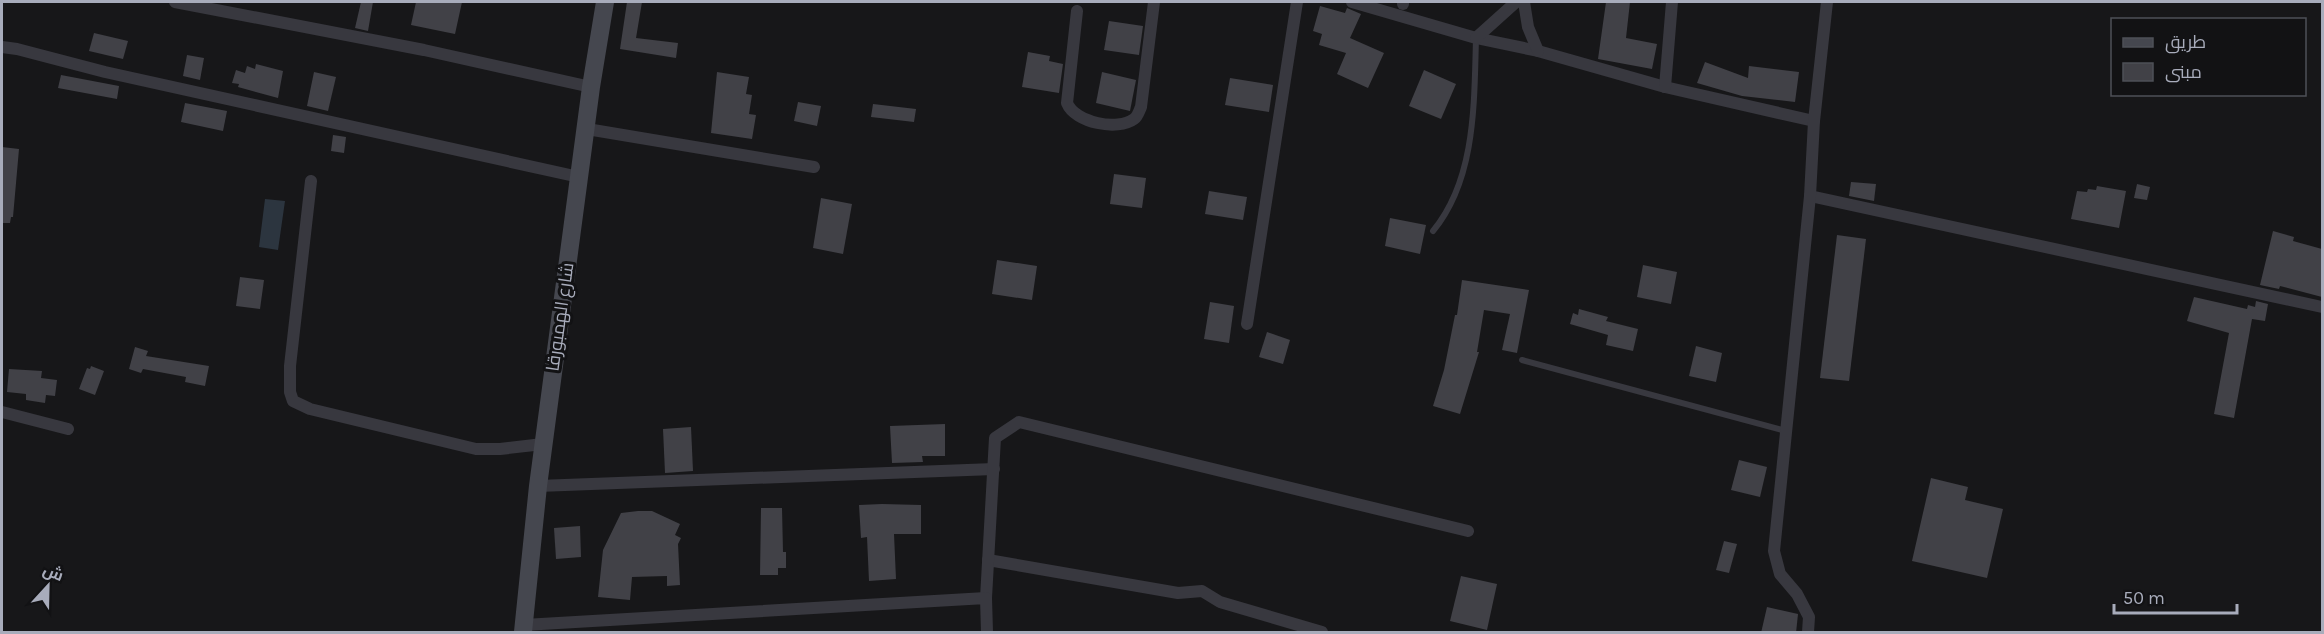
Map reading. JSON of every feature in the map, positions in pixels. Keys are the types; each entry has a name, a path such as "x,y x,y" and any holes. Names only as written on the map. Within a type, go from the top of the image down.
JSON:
{"street":[{"path":"175,2 424,50 591,87"},
{"name":"شارع الهمبورقا","path":"524,629 543,444 591,87 605,2"},
{"path":"1077,11 1067,103 1073,114 1080,118 1103,124 1120,124 1132,121 1141,106 1154,2"},
{"path":"1247,324 1297,2"},
{"path":"1352,2 1476,38 1538,51 1665,87 1814,121"},
{"path":"1476,38 1516,2"},
{"path":"1524,2 1528,27 1538,51"},
{"path":"1665,87 1672,2"},
{"path":"1808,633 1809,617 1797,594 1780,574 1774,551 1827,2"},
{"path":"2,47 579,177"},
{"path":"587,129 814,167"},
{"path":"311,181 290,366 292,400 310,409 466,448 500,449 543,444"},
{"path":"1810,196 2322,307"},
{"path":"2,418 2,412 68,429"},
{"path":"987,633 986,598 995,438 1019,422 1468,531"},
{"path":"538,486 994,469"},
{"path":"988,560 1178,593 1202,591 1220,602 1322,633"},
{"path":"524,629 986,598"}],"lane":[{"path":"1433,231 1446,215 1459,184 1473,122 1476,38"},
{"path":"1522,360 1787,432"}],"shaded area":[{"path":"265,199 285,201 278,250 259,247"}],"building":[{"path":"361,2 373,2 368,31 355,28"},
{"path":"416,2 462,2 455,34 411,25"},
{"path":"627,2 642,2 636,38 678,43 676,58 620,49"},
{"path":"1606,2 1630,2 1626,38 1657,44 1652,69 1598,59"},
{"path":"1320,6 1345,13 1347,8 1361,14 1350,38 1384,53 1368,88 1337,74 1346,53 1319,45 1322,34 1313,31"},
{"path":"1109,21 1143,26 1139,55 1104,50"},
{"path":"94,33 128,41 123,59 89,51"},
{"path":"1028,52 1050,56 1049,61 1063,64 1059,93 1022,87"},
{"path":"187,55 204,58 200,80 183,76"},
{"path":"1705,62 1748,78 1749,66 1799,72 1795,102 1742,96 1697,83"},
{"path":"256,64 283,71 278,98 238,87 239,84 232,83 236,70 245,73 247,66 255,69"},
{"path":"1424,70 1456,84 1441,119 1409,106"},
{"path":"314,72 336,77 328,111 307,106"},
{"path":"717,72 749,77 746,94 752,95 749,114 756,115 752,139 711,133"},
{"path":"1102,72 1136,80 1130,111 1096,103"},
{"path":"61,75 119,86 117,99 58,88"},
{"path":"1230,78 1273,85 1269,112 1225,105"},
{"path":"798,102 821,106 817,126 794,121"},
{"path":"185,103 227,111 223,131 181,122"},
{"path":"873,104 916,109 914,122 871,117"},
{"path":"333,135 346,137 344,153 331,151"},
{"path":"2,147 19,149 13,217 10,223 2,223"},
{"path":"1114,174 1146,178 1142,208 1110,204"},
{"path":"1851,182 1876,184 1874,201 1849,196"},
{"path":"2137,184 2150,187 2147,200 2134,198"},
{"path":"2097,186 2126,191 2119,228 2071,219 2077,191 2096,190"},
{"path":"1209,191 1247,197 1243,220 1205,214"},
{"path":"821,198 852,204 843,254 813,248"},
{"path":"1390,218 1426,225 1420,254 1385,246"},
{"path":"2273,231 2294,237 2293,241 2322,249 2322,297 2280,286 2279,289 2260,285"},
{"path":"1837,235 1866,239 1849,381 1820,378"},
{"path":"997,260 1037,266 1032,300 992,294"},
{"path":"1643,265 1677,272 1671,304 1637,297"},
{"path":"240,277 264,280 260,309 236,306"},
{"path":"1462,280 1529,290 1517,353 1502,350 1510,314 1484,310 1477,352 1479,352 1460,414 1433,406 1444,370 1455,315 1457,315"},
{"path":"2194,297 2247,309 2248,305 2255,307 2256,301 2268,304 2265,321 2252,319 2234,418 2214,414 2229,333 2187,321"},
{"path":"1210,302 1234,306 1229,343 1204,339"},
{"path":"1579,309 1608,317 1606,321 1638,329 1633,351 1606,345 1608,335 1570,324 1573,313 1578,315"},
{"path":"1267,332 1290,340 1283,364 1259,357"},
{"path":"1696,346 1722,353 1716,382 1689,376"},
{"path":"135,347 148,351 146,356 209,366 205,386 185,382 186,377 143,369 141,373 129,369"},
{"path":"91,366 104,371 95,395 79,389 87,368 90,369"},
{"path":"9,369 42,371 41,378 57,380 55,396 46,395 45,403 26,400 26,394 7,392"},
{"path":"945,424 945,456 922,456 923,462 892,463 890,426"},
{"path":"691,427 693,471 665,473 663,429"},
{"path":"1739,460 1767,467 1760,497 1731,490"},
{"path":"1931,478 1968,487 1965,500 2003,509 1987,578 1912,561"},
{"path":"859,505 921,505 921,534 894,534 896,579 869,581 867,537 861,538"},
{"path":"761,508 782,508 783,552 786,552 786,568 778,568 778,575 760,575"},
{"path":"652,511 680,524 675,535 681,538 678,544 680,585 667,586 667,576 632,577 630,600 598,597 603,550 621,513"},
{"path":"580,526 581,557 556,559 554,528"},
{"path":"1724,541 1737,544 1729,573 1716,570"},
{"path":"1461,576 1497,584 1487,630 1450,621"},
{"path":"1767,607 1798,614 1796,633 1761,633"}]}
